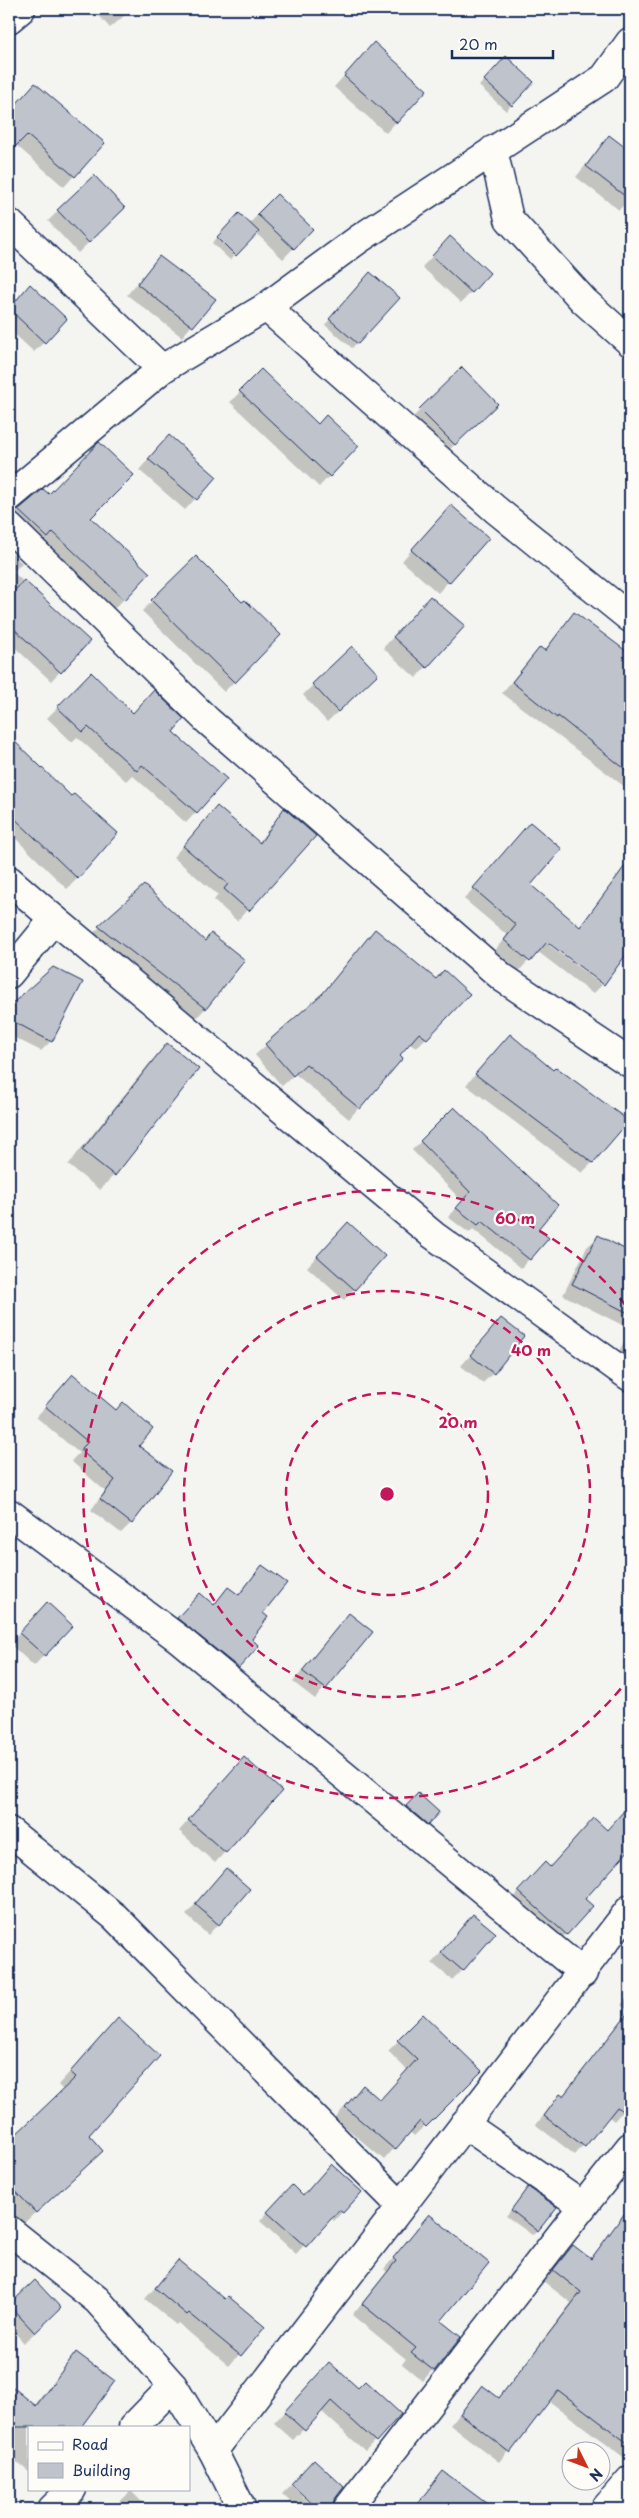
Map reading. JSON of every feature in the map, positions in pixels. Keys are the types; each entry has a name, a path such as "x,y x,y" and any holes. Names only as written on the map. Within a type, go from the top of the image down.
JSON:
{"street":[{"path":"9,19 21,9"},
{"path":"9,497 162,369 266,307 359,239 604,78 630,42"},
{"path":"493,150 509,219 584,300 630,342"},
{"path":"9,223 162,369"},
{"path":"266,307 494,509 630,618"},
{"path":"9,526 208,721 503,978 630,1063"},
{"path":"9,880 433,1235 630,1378"},
{"path":"9,974 54,919"},
{"path":"9,1513 179,1639 583,1973"},
{"path":"9,1831 115,1916 401,2206"},
{"path":"213,2451 464,2124 583,1973 630,1909"},
{"path":"464,2124 583,2206"},
{"path":"347,2509 630,2147"},
{"path":"9,2230 96,2300 173,2386 213,2451 242,2509"},
{"path":"134,2426 173,2386"},
{"path":"605,2509 630,2480"},
{"path":"52,2509 71,2490"}],"building":[{"path":"374,42 427,90 397,123 344,76"},
{"path":"506,56 534,82 512,106 484,80"},
{"path":"35,83 105,143 75,177 27,135 9,153 9,112"},
{"path":"609,135 630,151 630,200 586,166"},
{"path":"94,175 125,208 89,243 57,210"},
{"path":"277,194 313,229 294,249 257,214"},
{"path":"239,213 259,232 236,256 217,237"},
{"path":"450,236 490,273 472,293 432,256"},
{"path":"159,256 216,299 193,327 137,284"},
{"path":"370,272 400,298 358,344 329,319"},
{"path":"30,284 67,319 45,343 9,309"},
{"path":"462,367 498,404 455,445 419,409"},
{"path":"261,369 318,424 326,415 359,446 330,477 239,391"},
{"path":"169,435 217,477 197,500 148,459"},
{"path":"99,442 134,475 91,518 150,573 125,600 53,532 48,538 18,510 43,489 49,494"},
{"path":"451,505 489,538 449,583 411,550"},
{"path":"196,556 242,602 245,600 281,635 235,683 151,600"},
{"path":"24,580 90,641 61,673 9,624 9,597"},
{"path":"430,596 465,626 427,668 393,637"},
{"path":"574,612 630,654 630,773 512,682 540,647 545,651"},
{"path":"352,646 378,674 338,712 312,684"},
{"path":"91,672 133,713 154,690 184,719 173,732 227,779 197,813 142,765 137,771 88,727 83,732 57,707"},
{"path":"9,736 71,796 74,794 118,833 78,879 9,813"},
{"path":"217,806 260,843 284,808 316,836 249,911 224,889 228,884 183,846"},
{"path":"530,822 562,849 531,885 580,927 630,859 630,949 604,985 547,942 530,962 504,940 516,925 473,888"},
{"path":"144,885 205,941 211,933 245,960 206,1009 98,926"},
{"path":"375,929 436,979 444,970 470,994 427,1039 419,1033 400,1055 403,1058 360,1109 306,1064 293,1076 265,1044 323,993"},
{"path":"53,967 83,982 52,1042 9,1019 9,1012 14,1002"},
{"path":"510,1034 553,1070 556,1067 629,1121 593,1163 475,1074"},
{"path":"167,1043 199,1069 115,1176 82,1150"},
{"path":"454,1107 558,1205 538,1229 549,1238 530,1260 482,1221 478,1225 456,1208 470,1192 420,1141"},
{"path":"348,1222 385,1256 355,1290 317,1256"},
{"path":"598,1235 630,1252 630,1314 572,1284"},
{"path":"501,1318 524,1336 494,1374 470,1355"},
{"path":"73,1374 116,1410 123,1402 153,1429 139,1446 172,1471 132,1524 100,1499 115,1480 80,1450 88,1442 45,1406"},
{"path":"262,1565 287,1583 263,1613 268,1617 252,1639 259,1646 239,1668 177,1618 200,1593 214,1605 228,1587 239,1595"},
{"path":"47,1602 73,1626 45,1656 19,1633"},
{"path":"349,1613 373,1632 326,1689 302,1671"},
{"path":"244,1757 282,1791 226,1853 188,1820"},
{"path":"418,1793 439,1812 428,1825 406,1806"},
{"path":"630,1804 630,1849 585,1899 593,1906 567,1935 518,1891 545,1862 550,1867 594,1818 607,1830"},
{"path":"226,1868 250,1889 219,1925 195,1904"},
{"path":"473,1914 496,1933 463,1971 441,1952"},
{"path":"630,2010 630,2117 617,2107 585,2147 544,2116 560,2094 563,2096"},
{"path":"423,2014 482,2071 426,2127 420,2121 395,2150 345,2107 363,2085 380,2100 417,2059 397,2040"},
{"path":"118,2018 160,2056 89,2135 103,2151 36,2213 9,2184 9,2141 76,2077 70,2072"},
{"path":"331,2164 362,2192 343,2213 339,2210 306,2247 267,2212 292,2185 303,2196"},
{"path":"528,2187 557,2207 538,2231 511,2210"},
{"path":"630,2206 630,2445 558,2390 510,2453 460,2414 482,2385 499,2398 581,2292 553,2270 573,2245 591,2259"},
{"path":"429,2214 489,2263 441,2321 461,2337 434,2371 411,2353 416,2348 362,2304 396,2261 393,2258"},
{"path":"178,2260 225,2299 228,2296 265,2327 241,2356 155,2288"},
{"path":"35,2280 61,2308 35,2333 9,2305"},
{"path":"76,2352 115,2381 82,2426 9,2427 9,2384 36,2406"},
{"path":"329,2362 358,2388 365,2381 401,2414 376,2442 331,2401 305,2431 284,2412"},
{"path":"314,2459 344,2487 334,2500 332,2509 318,2509 291,2484"},
{"path":"443,2471 494,2509 413,2509"}]}
